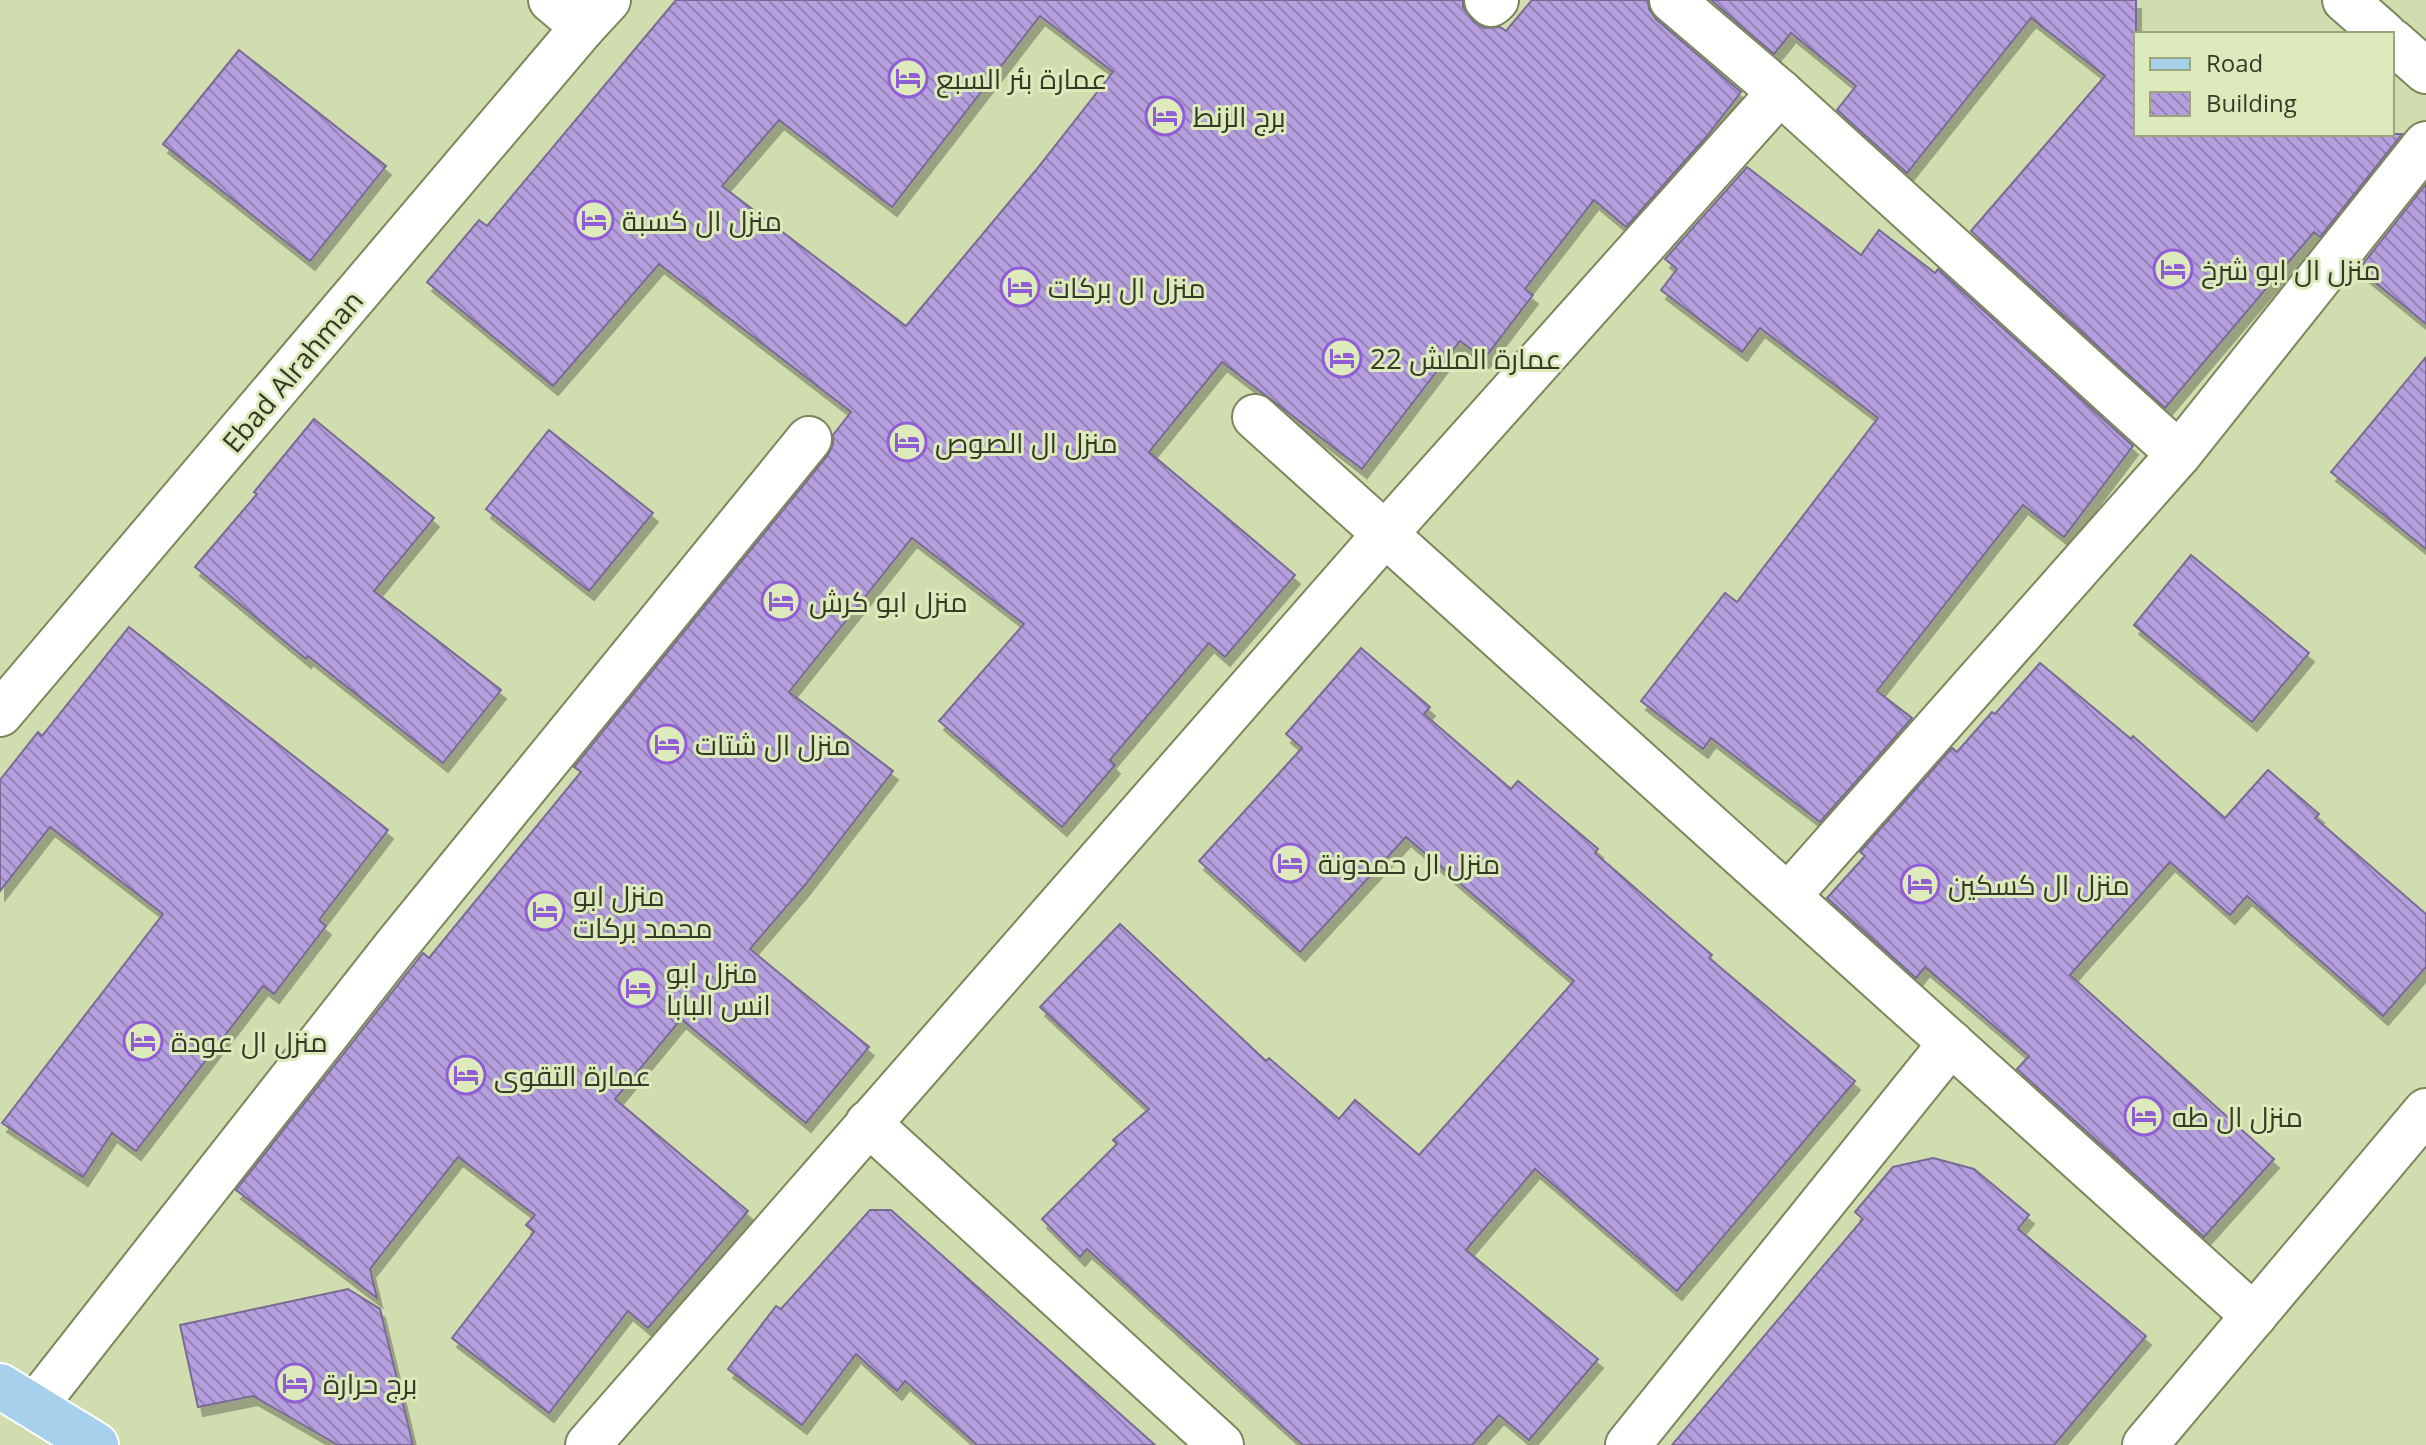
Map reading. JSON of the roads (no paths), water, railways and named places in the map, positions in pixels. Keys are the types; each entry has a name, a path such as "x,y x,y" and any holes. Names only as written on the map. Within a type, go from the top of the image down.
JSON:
{"main road":[{"path":"17,1397 96,1445"}],"street":[{"path":"1487,0 1491,4 1496,0"},
{"path":"1672,0 1780,92 2179,454"},
{"path":"2345,0 2382,32"},
{"name":"Ebad Alrahman","path":"0,714 581,9"},
{"path":"2394,43 2426,71"},
{"path":"588,1445 1385,534 1780,92"},
{"path":"1788,896 2179,454 2426,144"},
{"path":"1255,417 2254,1316"},
{"path":"17,1397 396,946 809,439"},
{"path":"1628,1445 1951,1043"},
{"path":"2145,1445 2426,1111"},
{"path":"868,1123 1221,1445"}],"place":[{"name":"عمارة بئر السبع","path":"908,78"},
{"name":"برج الزنط","path":"1165,116"},
{"name":"منزل ال كسبة","path":"594,220"},
{"name":"منزل ال ابو شرخ","path":"2173,269"},
{"name":"منزل ال بركات","path":"1020,287"},
{"name":"عمارة الملش 22","path":"1342,358"},
{"name":"منزل ال الصوص","path":"907,442"},
{"name":"منزل ابو كرش","path":"781,601"},
{"name":"منزل ال شتات","path":"667,744"},
{"name":"منزل ال حمدونة","path":"1290,863"},
{"name":"منزل ال كسكين","path":"1920,884"},
{"name":"منزل ابو محمد بركات","path":"545,911"},
{"name":"منزل ابو انس البابا","path":"638,988"},
{"name":"منزل ال عودة","path":"143,1041"},
{"name":"عمارة التقوى","path":"466,1075"},
{"name":"منزل ال طه","path":"2144,1116"},
{"name":"برج حرارة","path":"295,1383"}]}
